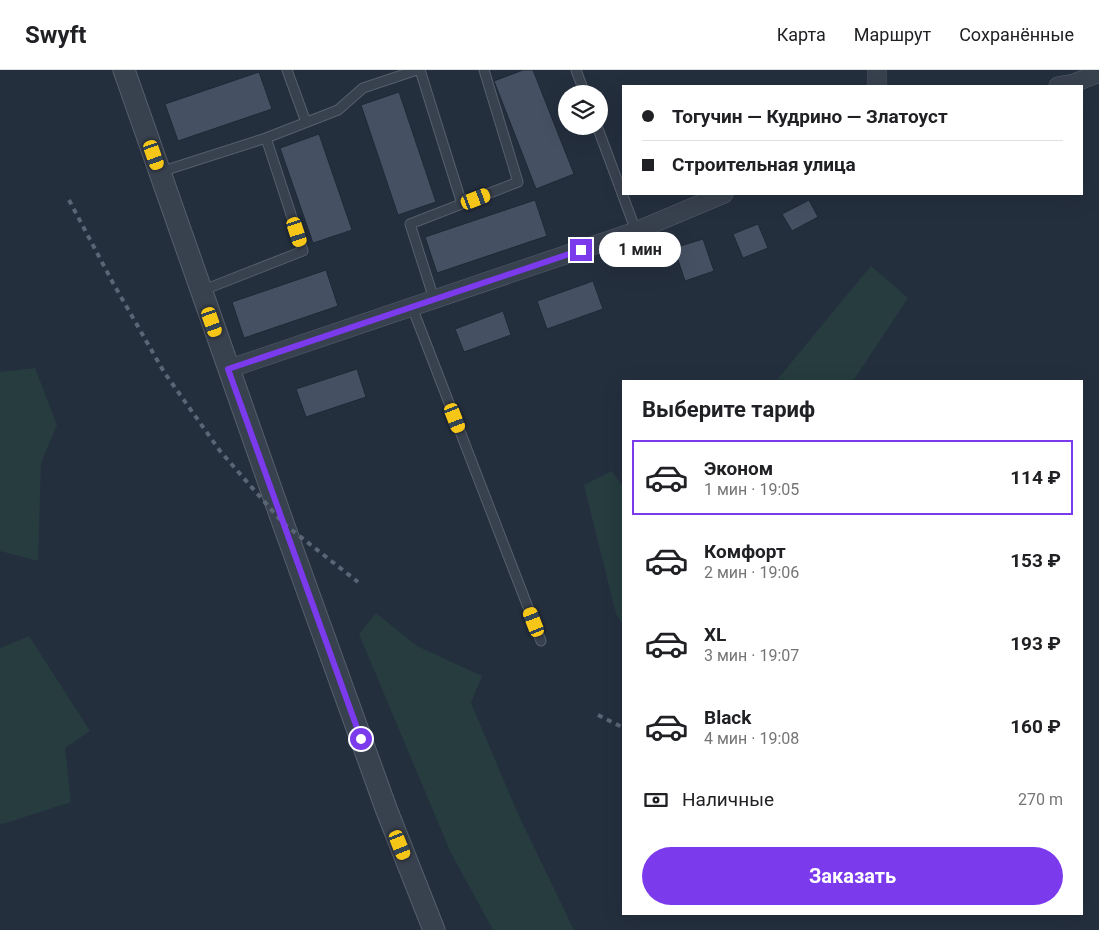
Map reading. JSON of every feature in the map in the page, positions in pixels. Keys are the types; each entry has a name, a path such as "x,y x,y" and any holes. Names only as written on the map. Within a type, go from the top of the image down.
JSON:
{"street":[{"path":"124,70 228,369 387,811 434,930"},
{"path":"877,70 877,85"},
{"path":"1063,85 1099,74"},
{"path":"228,369 636,231 722,195"}],"lane":[{"path":"287,70 306,122"},
{"path":"160,172 266,138 338,110 363,88 418,70 462,204"},
{"path":"434,299 410,224 518,182 484,70"},
{"path":"576,70 582,85"},
{"path":"600,135 622,193"},
{"path":"201,291 304,251 266,138"},
{"path":"623,195 636,231"},
{"path":"412,307 541,640"}],"green space":[{"path":"871,266 908,298 854,380 777,380"},
{"path":"35,368 57,425 41,463 38,561 0,551 0,372"},
{"path":"612,471 622,485 622,622 616,614 584,485"},
{"path":"376,613 417,646 482,676 471,703 518,814 574,930 493,930 450,851 359,634"},
{"path":"29,636 90,731 65,748 71,802 0,824 0,648"}],"building":[{"path":"523,70 533,70 574,174 536,189 494,81"},
{"path":"259,72 272,109 178,141 165,104"},
{"path":"399,92 436,202 398,215 361,105"},
{"path":"319,134 352,230 313,243 280,148"},
{"path":"535,200 547,236 437,273 425,237"},
{"path":"809,200 818,217 792,231 782,214"},
{"path":"758,224 768,248 743,258 733,234"},
{"path":"703,239 714,271 685,281 674,248"},
{"path":"326,270 338,306 244,338 232,302"},
{"path":"593,281 603,309 547,329 537,301"},
{"path":"503,311 511,335 464,352 455,329"},
{"path":"357,369 366,397 306,417 296,389"}],"railway":[{"path":"69,200 113,283 164,372 220,451 283,523 358,582"},
{"path":"598,715 622,727"}],"route":[{"path":"361,739 228,369 581,250"}]}
